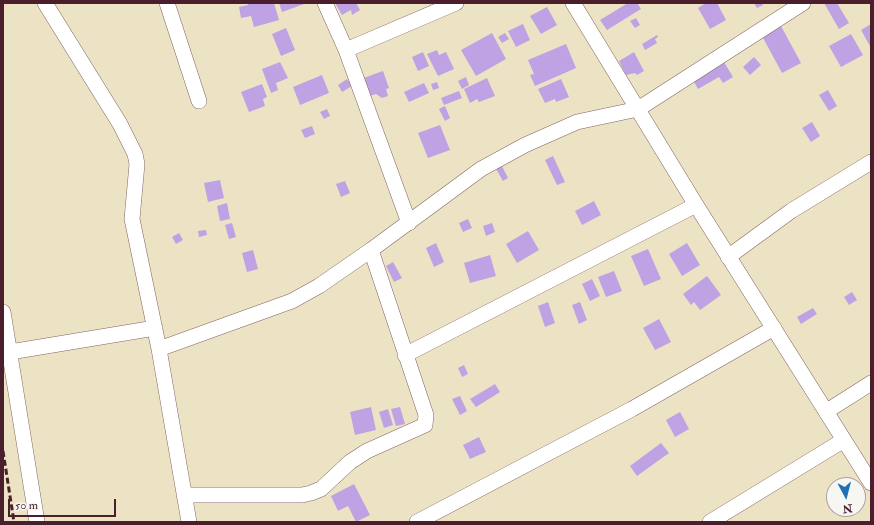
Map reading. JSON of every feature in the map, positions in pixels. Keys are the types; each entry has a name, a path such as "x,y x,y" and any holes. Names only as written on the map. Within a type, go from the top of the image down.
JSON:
{"street":[{"path":"45,3 120,124 135,154 137,164 132,219 159,349 188,522"},
{"path":"167,3 199,101"},
{"path":"326,3 346,50 409,223"},
{"path":"346,50 456,3"},
{"path":"573,3 728,257 827,411 871,483"},
{"path":"159,349 292,301 319,286 371,250 481,169 525,145 577,122 638,109 803,3"},
{"path":"728,257 791,211 871,162"},
{"path":"405,354 696,205"},
{"path":"184,496 302,495 311,493 322,489 350,462 367,451 425,425 426,415 371,250"},
{"path":"3,312 38,522"},
{"path":"10,352 155,328"},
{"path":"417,522 632,409 774,328"},
{"path":"827,411 871,383"},
{"path":"718,520 844,440"}],"building":[{"path":"248,3 274,3 279,20 254,27 251,16 241,18 239,7 248,5"},
{"path":"279,3 307,3 282,12"},
{"path":"335,3 356,3 360,10 352,15 351,10 342,15"},
{"path":"628,3 637,3 641,9 607,30 600,20"},
{"path":"706,3 717,3 726,20 710,29 698,8"},
{"path":"754,3 762,3 763,5 757,8"},
{"path":"824,3 837,3 849,23 839,29"},
{"path":"547,7 557,25 541,34 530,16"},
{"path":"636,18 640,25 635,28 630,21"},
{"path":"523,24 530,40 516,47 508,31"},
{"path":"871,24 871,48 861,30"},
{"path":"781,26 801,63 782,73 762,36"},
{"path":"286,28 295,50 281,56 272,34"},
{"path":"492,33 506,59 476,76 461,50"},
{"path":"505,33 509,39 502,43 498,37"},
{"path":"851,34 863,55 841,67 829,46"},
{"path":"657,35 658,37 655,39 657,43 645,50 642,44"},
{"path":"566,44 576,68 535,86 530,75 534,74 528,60"},
{"path":"437,50 439,55 446,52 454,69 438,76 427,54"},
{"path":"423,52 429,66 418,71 412,57"},
{"path":"634,52 644,71 637,75 635,73 626,75 619,61"},
{"path":"754,57 761,65 750,75 743,67"},
{"path":"280,62 288,78 276,83 278,90 271,93 262,69"},
{"path":"724,62 733,77 723,83 719,77 698,89 693,80"},
{"path":"383,71 389,88 386,89 388,96 382,98 376,94 367,97 361,79"},
{"path":"322,75 329,93 300,105 293,87"},
{"path":"466,77 469,85 462,89 458,81"},
{"path":"487,78 495,96 479,102 477,99 470,103 464,89"},
{"path":"347,79 352,86 342,92 338,85"},
{"path":"561,79 569,97 556,102 555,99 545,103 538,89"},
{"path":"437,82 439,88 433,90 431,84"},
{"path":"424,83 429,93 409,102 404,92"},
{"path":"262,84 267,97 263,99 265,106 249,112 241,92"},
{"path":"828,90 837,106 829,111 819,95"},
{"path":"459,91 462,98 444,105 441,98"},
{"path":"445,106 450,118 445,121 439,109"},
{"path":"327,109 330,116 324,119 320,112"},
{"path":"812,122 820,136 811,142 802,128"},
{"path":"440,125 450,150 428,158 418,133"},
{"path":"312,126 315,134 305,138 301,130"},
{"path":"553,156 565,182 557,185 545,160"},
{"path":"502,166 508,178 503,181 496,169"},
{"path":"220,180 224,198 208,202 204,183"},
{"path":"345,181 350,193 341,197 336,184"},
{"path":"594,201 601,215 582,225 575,211"},
{"path":"227,203 230,219 220,221 217,206"},
{"path":"468,219 472,228 463,232 459,223"},
{"path":"232,223 236,237 229,239 225,225"},
{"path":"492,223 495,232 486,236 483,226"},
{"path":"206,230 207,235 199,237 198,231"},
{"path":"528,231 539,250 517,263 506,244"},
{"path":"179,233 183,240 176,244 172,237"},
{"path":"436,243 444,262 434,267 426,248"},
{"path":"687,243 700,265 682,276 669,254"},
{"path":"648,249 661,279 644,286 631,256"},
{"path":"253,250 258,269 247,272 242,253"},
{"path":"490,255 496,276 470,283 464,263"},
{"path":"393,262 402,278 394,282 386,266"},
{"path":"614,271 622,291 606,297 598,277"},
{"path":"707,276 721,295 700,310 694,302 691,305 683,294"},
{"path":"592,279 600,296 590,301 582,284"},
{"path":"852,292 857,300 849,305 844,297"},
{"path":"548,302 555,323 545,327 538,306"},
{"path":"580,302 587,320 579,324 572,305"},
{"path":"813,308 817,314 801,324 797,317"},
{"path":"659,319 671,342 655,350 643,328"},
{"path":"464,365 468,374 462,377 458,368"},
{"path":"495,384 500,392 476,407 470,399"},
{"path":"460,396 467,411 460,415 452,399"},
{"path":"371,407 376,430 355,435 350,412"},
{"path":"400,407 405,424 396,426 391,409"},
{"path":"388,409 393,425 384,428 379,412"},
{"path":"680,412 689,429 675,437 666,420"},
{"path":"479,437 486,452 470,459 463,445"},
{"path":"661,443 669,453 637,476 630,466"},
{"path":"354,484 370,515 356,522 348,506 338,511 331,496"}],"railway":[{"path":"3,451 14,522"}]}
